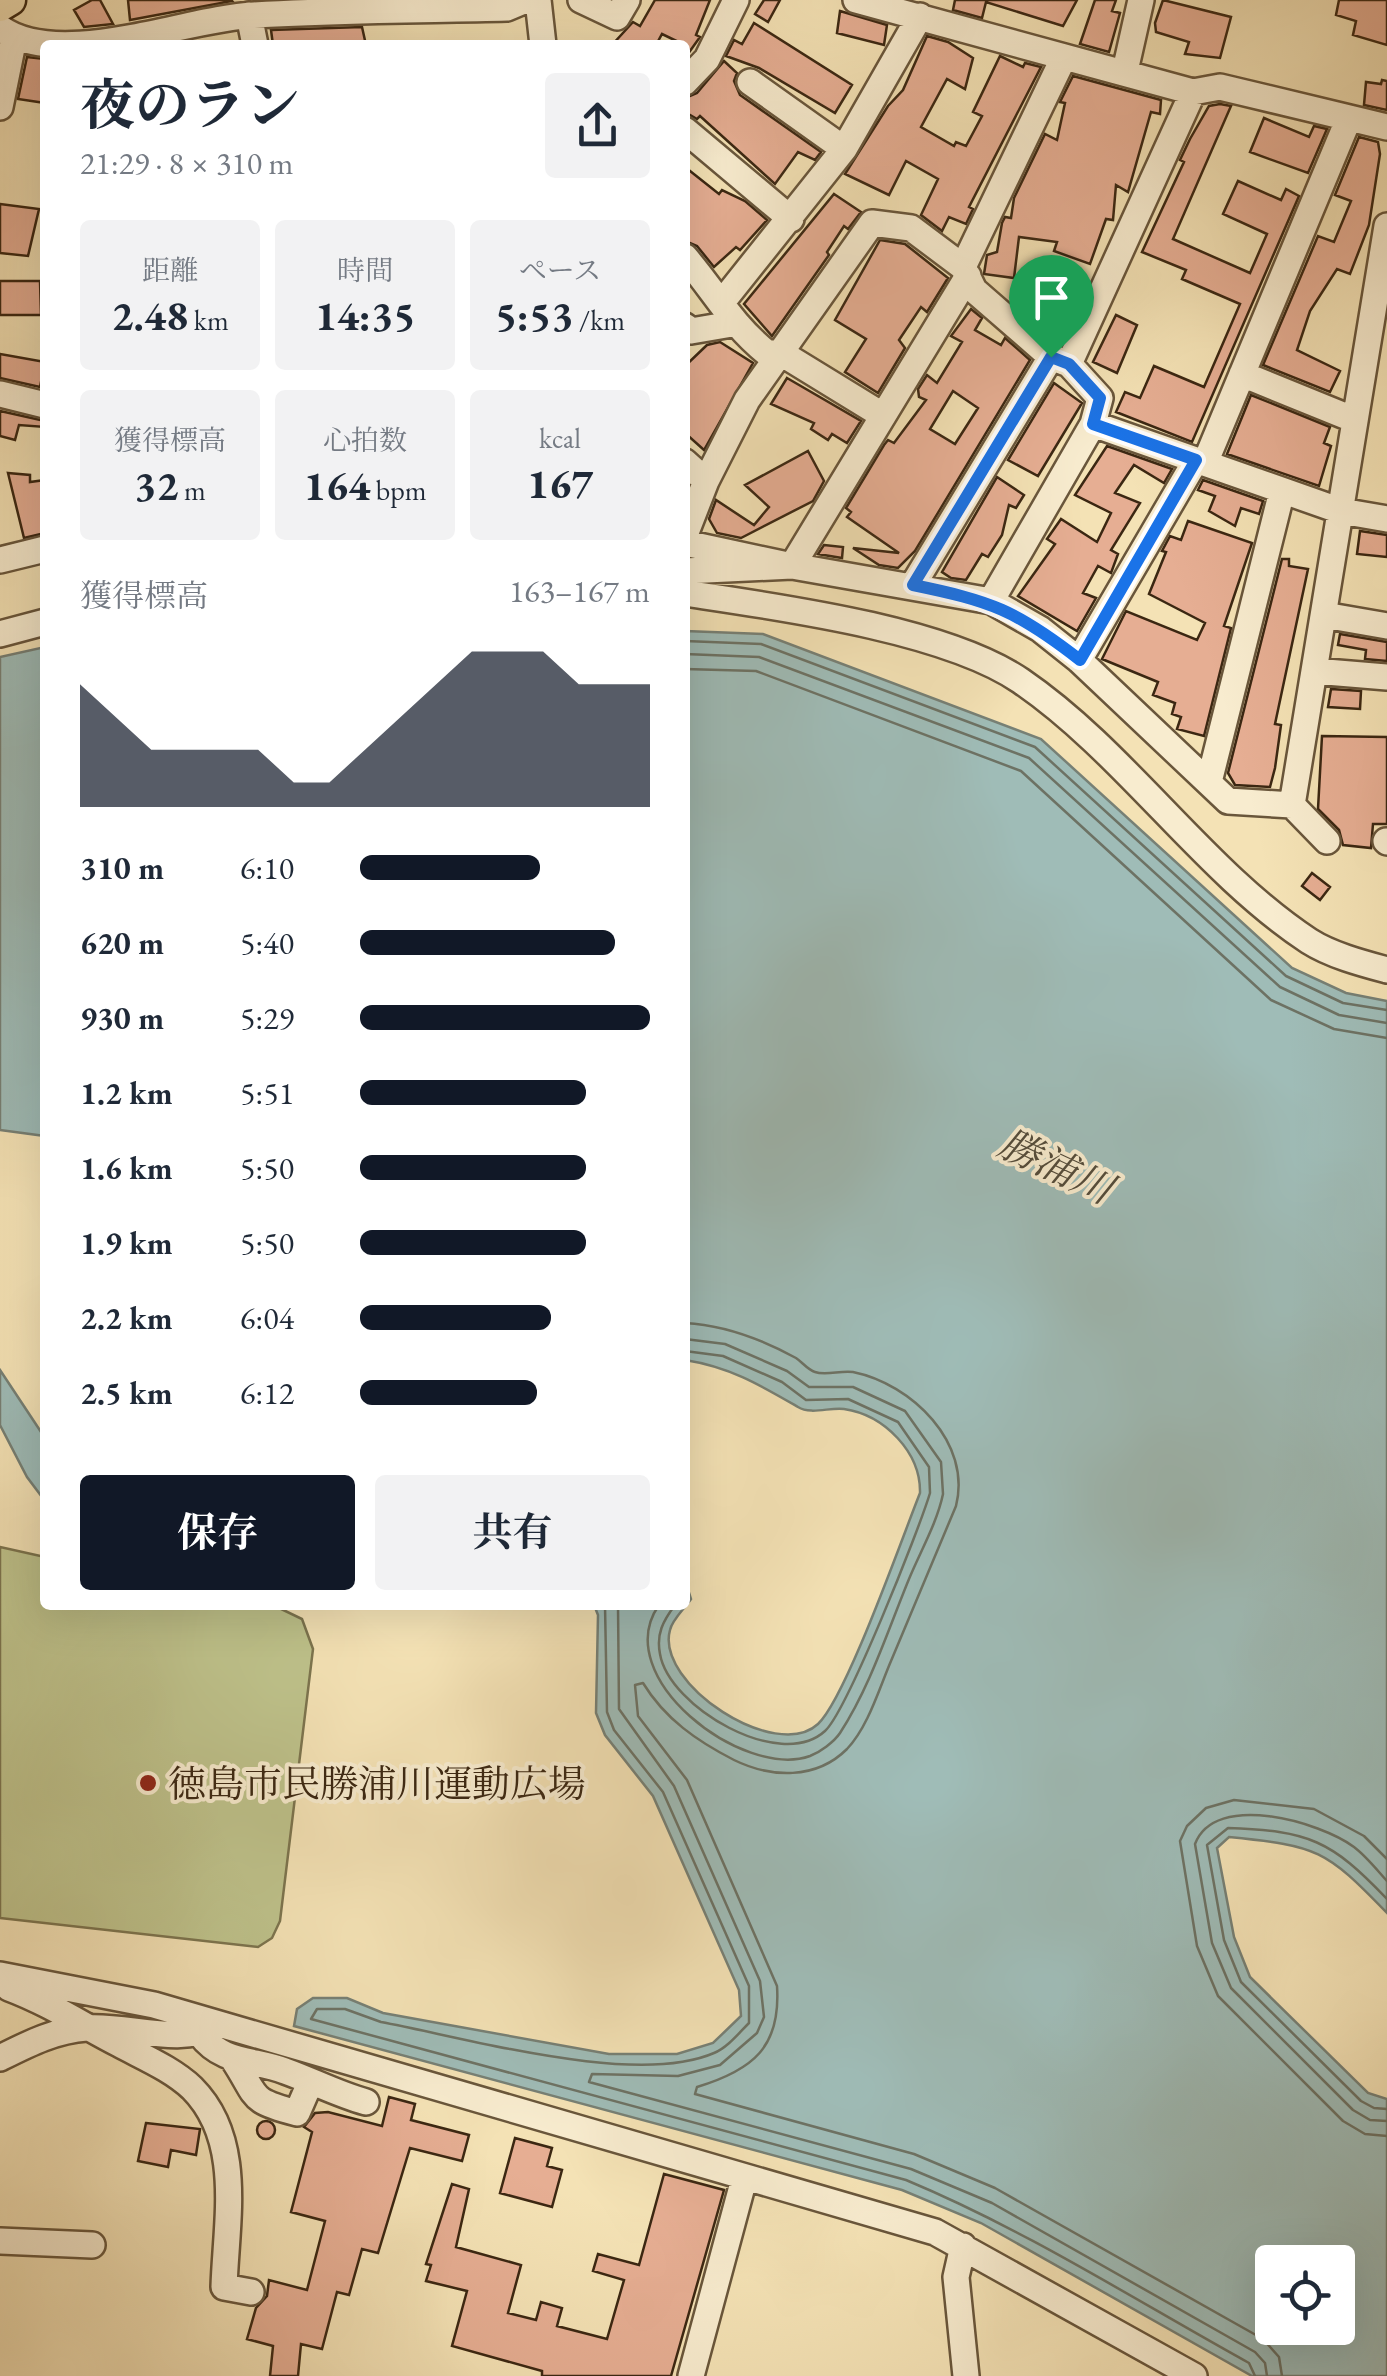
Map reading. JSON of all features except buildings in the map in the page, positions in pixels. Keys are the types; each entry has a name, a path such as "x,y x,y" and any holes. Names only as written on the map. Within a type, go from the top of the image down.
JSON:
{"street":[{"path":"124,40 249,15 507,8 526,0"},
{"path":"538,0 542,40"},
{"path":"581,0 617,18 627,0"},
{"path":"690,77 707,59 736,0"},
{"path":"856,0 1194,92 1220,87 1387,127"},
{"path":"1125,71 1140,0"},
{"path":"0,107 4,13 84,40"},
{"path":"249,15 253,40"},
{"path":"690,330 727,313 791,218 844,149 920,16"},
{"path":"792,566 965,272 1064,58"},
{"path":"750,82 844,149"},
{"path":"913,585 1060,360 1194,92"},
{"path":"1080,660 1200,462 1242,374 1349,118"},
{"path":"690,134 791,218"},
{"path":"690,522 747,400 872,224 911,228 965,272 974,290 1100,398 1093,424 990,601"},
{"path":"1292,805 1387,226"},
{"path":"690,264 727,313 767,353 781,353 882,415"},
{"path":"1242,374 1356,420"},
{"path":"0,394 40,404"},
{"path":"1093,424 1340,511 1387,518"},
{"path":"690,467 706,481"},
{"path":"1209,782 1282,491"},
{"path":"690,545 990,601 1040,628 1080,660 1228,801 1292,805 1326,840"},
{"path":"0,560 40,549"},
{"path":"690,571 792,566"},
{"path":"690,593 800,612 974,656 1021,681 1239,882 1310,942 1386,967"},
{"path":"1324,614 1387,626"},
{"path":"0,634 40,623"},
{"path":"1314,671 1387,677"},
{"path":"0,1975 154,2006 209,2030 935,2232 1187,2374"},
{"path":"0,1984 90,2027 190,2086 216,2121 228,2171 224,2287 251,2292"},
{"path":"0,2058 60,2031 90,2027 209,2030"},
{"path":"209,2030 210,2048 232,2059 284,2070 366,2102"},
{"path":"232,2059 253,2097 264,2104 297,2114 310,2083"},
{"path":"690,2376 744,2179"},
{"path":"0,2242 92,2245"},
{"path":"963,2246 956,2278 966,2376"}],"green space":[{"name":"徳島市民勝浦川運動広場","path":"0,1547 40,1556 40,1610 283,1610 302,1619 313,1649 280,1921 272,1938 258,1947 0,1918"}],"water":[{"name":"勝浦川","path":"690,631 763,634 1041,739 1292,968 1346,993 1387,1001 1387,1913 1349,1875 1318,1854 1283,1844 1229,1837 1217,1848 1234,1937 1250,1977 1368,2093 1387,2099 1387,2376 1252,2376 981,2223 902,2190 294,2026 297,2009 313,1998 347,1998 383,2013 609,2054 677,2054 713,2043 741,2016 739,1990 653,1796 605,1735 596,1713 596,1610 682,1610 670,1630 670,1651 681,1673 699,1694 749,1726 775,1733 799,1733 818,1724 843,1683 920,1493 919,1478 907,1450 873,1419 844,1409 803,1409 731,1372 690,1361"},
{"path":"40,648 40,1135 0,1130 0,657"},
{"path":"0,1370 40,1430 40,1494 27,1477 0,1425"}],"place":[{"name":"徳島市民勝浦川運動広場","path":"148,1783"}],"route":[{"path":"1051,357 1069,364 1100,398 1093,424 1196,460 1080,660 1040,628 990,601 913,585 1051,357"}]}
